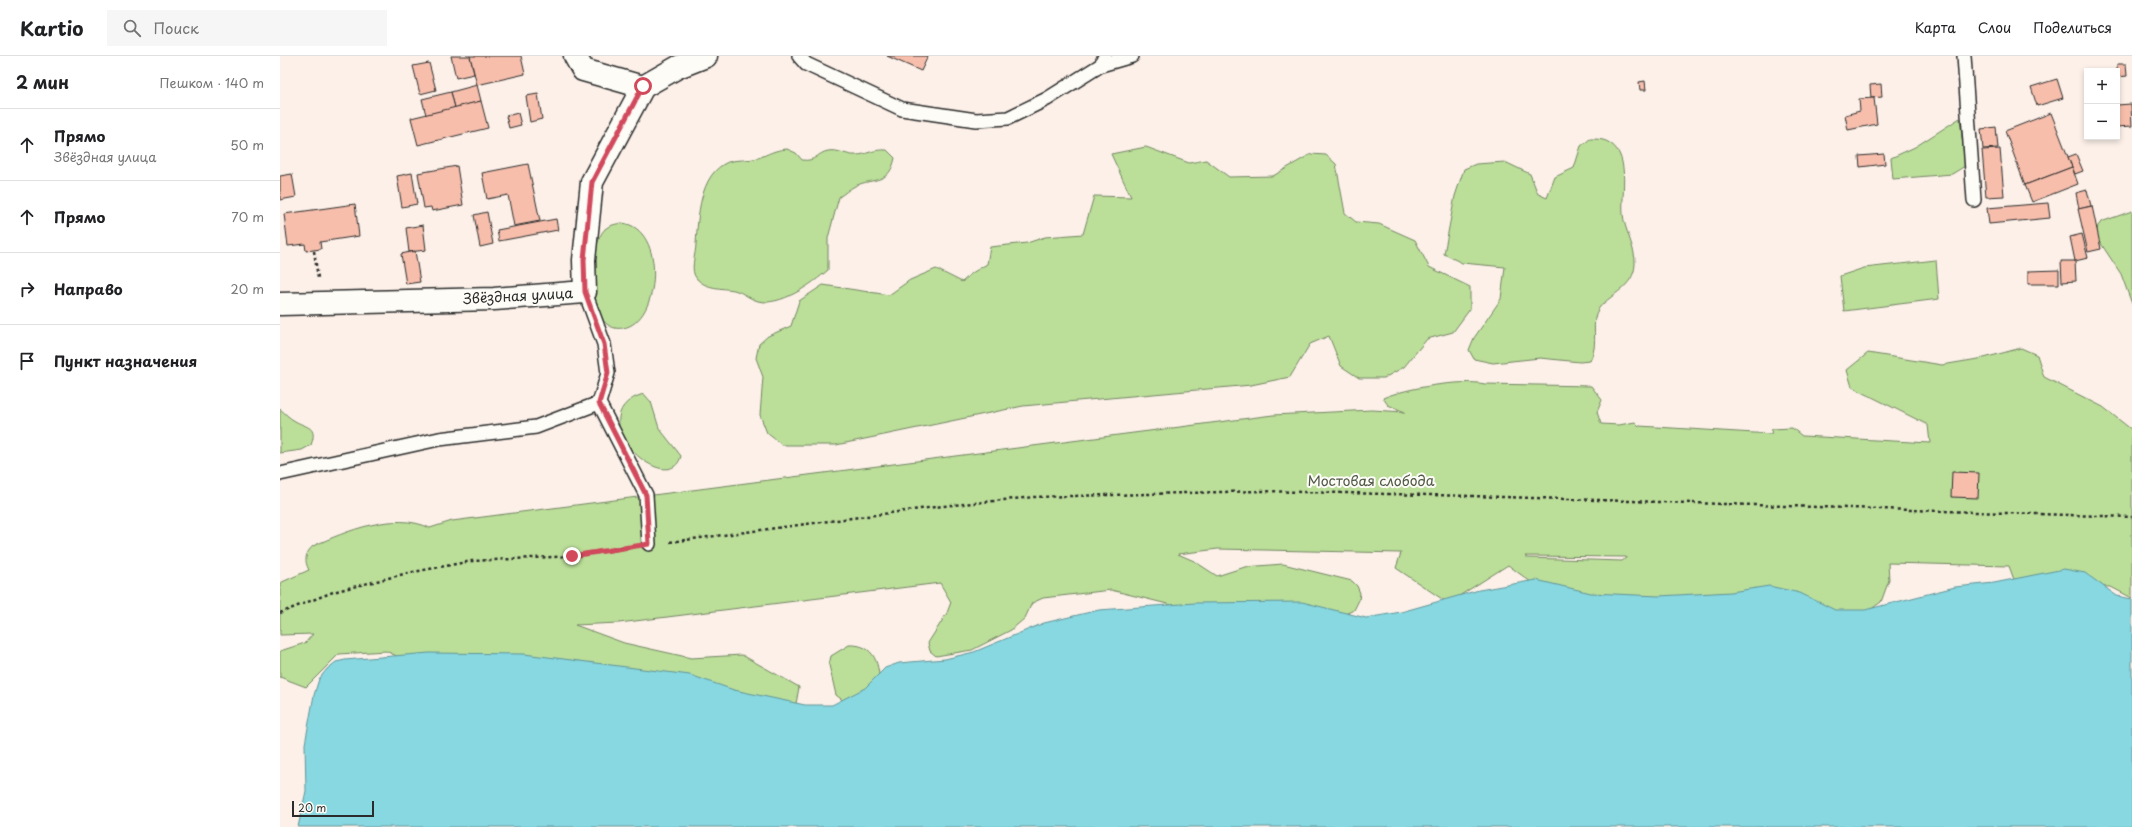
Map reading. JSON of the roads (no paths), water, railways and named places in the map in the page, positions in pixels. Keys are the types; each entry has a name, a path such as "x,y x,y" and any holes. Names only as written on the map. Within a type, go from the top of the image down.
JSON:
{"street":[{"path":"575,56 583,70 643,86 678,67 706,56"},
{"name":"Звёздная улица","path":"280,304 494,299 585,292 584,260 592,182 643,86"}],"lane":[{"path":"799,56 806,64 902,109 976,120 1008,118 1047,99 1103,61 1132,56"},
{"path":"1964,56 1974,200"},
{"path":"585,292 604,344 608,373 599,403 646,495 649,544"},
{"path":"280,474 438,439 536,427 599,403"}],"water":[{"path":"2064,569 2085,573 2117,596 2132,599 2132,827 298,827 306,791 305,744 314,695 319,679 327,669 336,662 345,660 429,653 524,654 690,675 734,690 805,705 832,705 865,688 885,668 899,663 945,659 974,652 1044,623 1099,610 1195,603 1302,602 1366,618 1401,612 1479,590 1536,580 1591,593 1659,596 1731,592 1769,586 1800,593 1835,610 1865,610 1955,587 1994,583"}],"park label":[{"name":"Мостовая слобода","path":"1371,481"}]}
